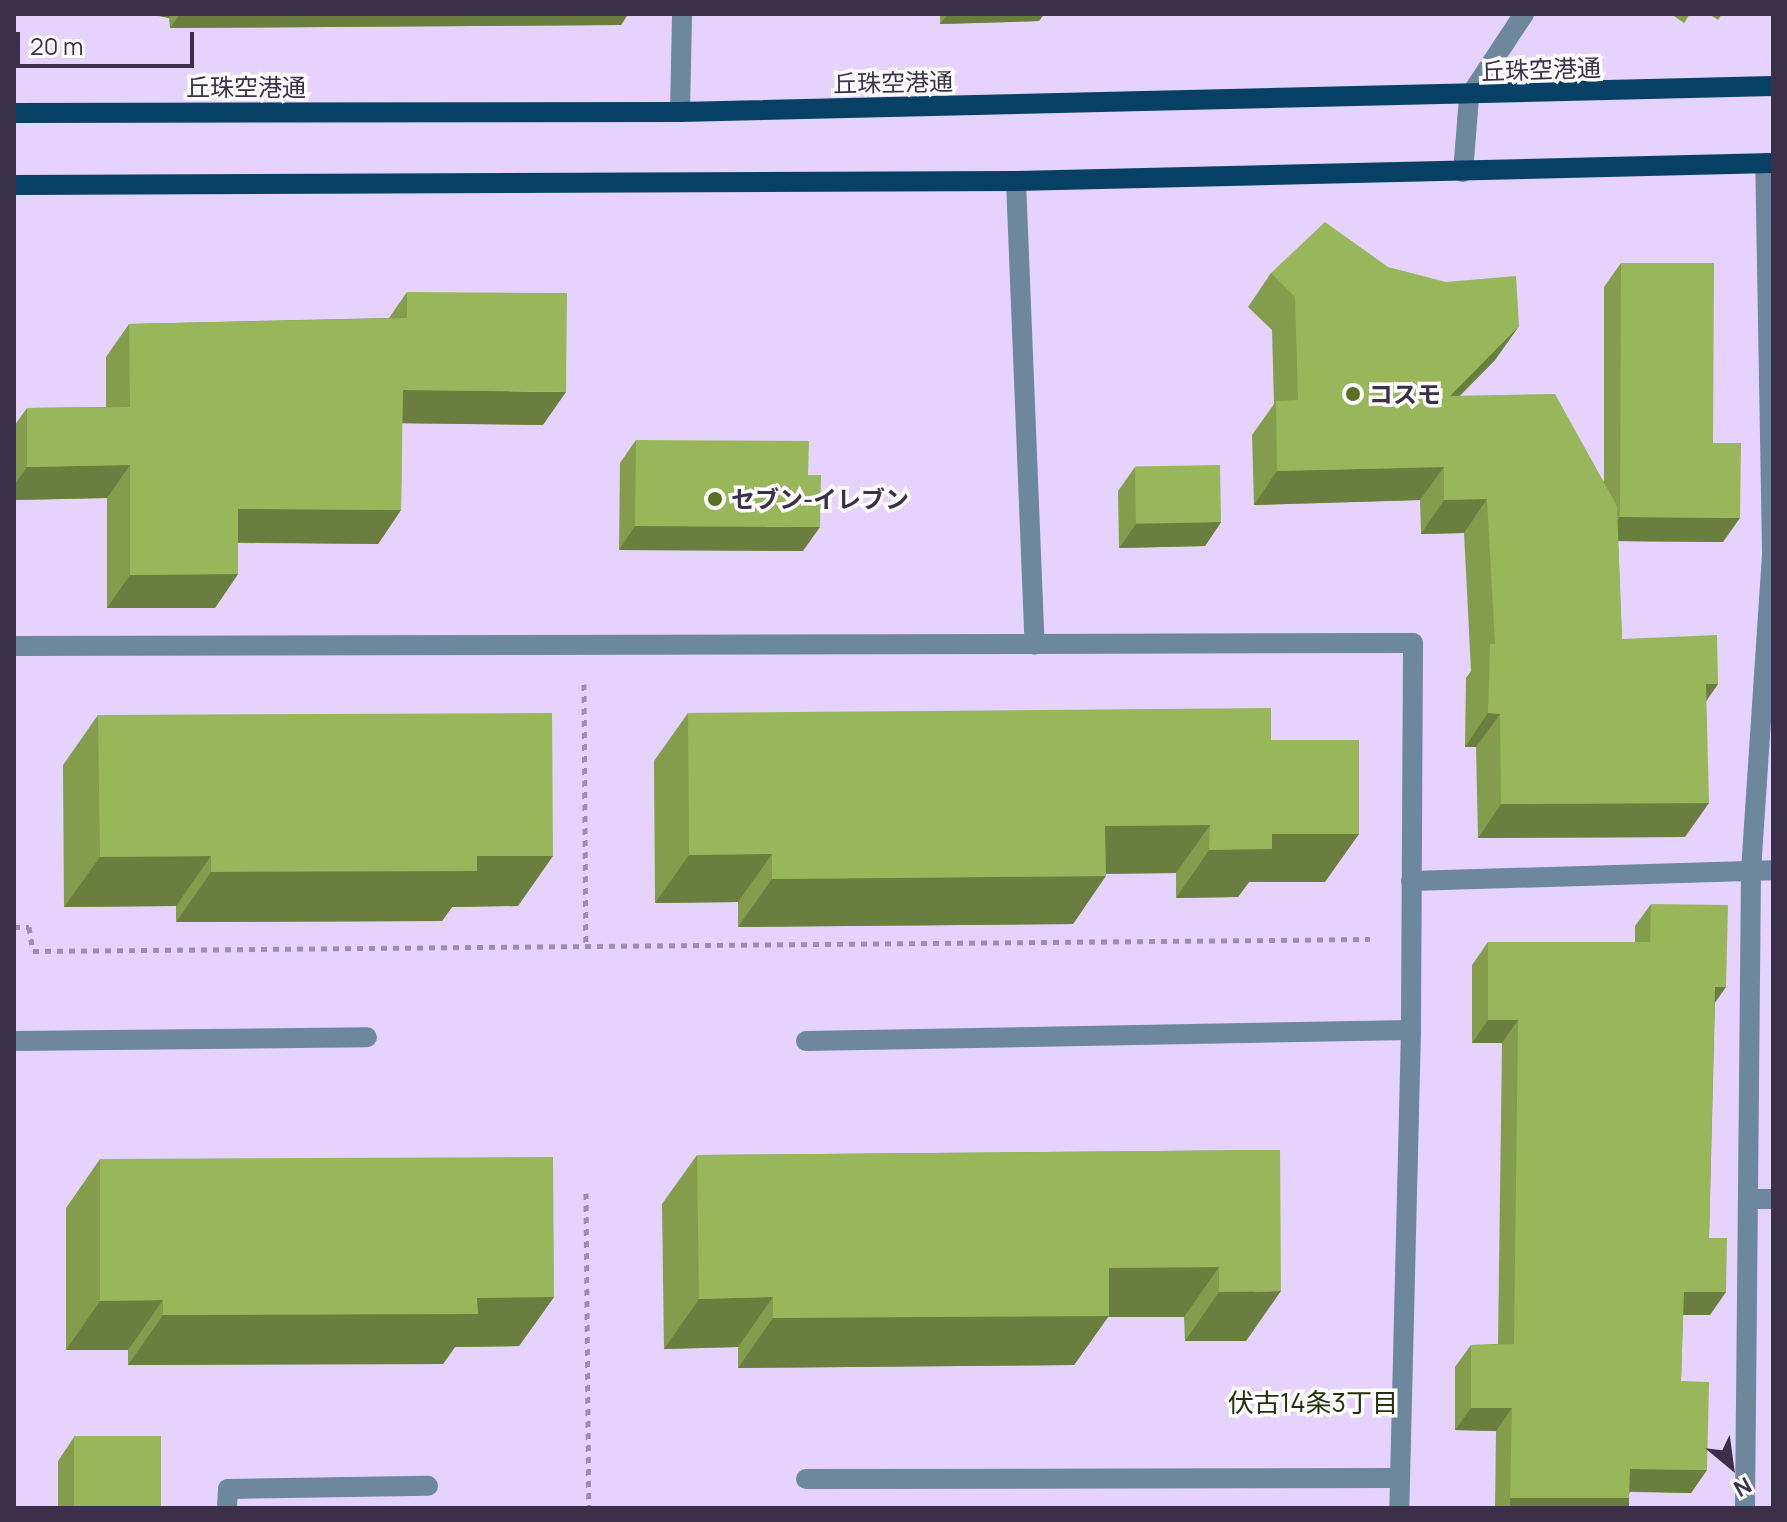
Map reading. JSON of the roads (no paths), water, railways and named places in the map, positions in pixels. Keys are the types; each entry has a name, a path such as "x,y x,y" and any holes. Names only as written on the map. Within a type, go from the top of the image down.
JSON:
{"main road":[{"name":"丘珠空港通","path":"14,113 680,112 1469,97 1773,86"},
{"path":"14,185 1016,181 1769,163"}],"street":[{"path":"680,112 682,14"},
{"path":"1463,172 1469,97 1524,14"},
{"path":"1745,1508 1751,1199 1751,871 1772,551 1769,163"},
{"path":"1016,181 1035,645"},
{"path":"14,646 1413,643 1411,1030 1397,1478 1399,1508"},
{"path":"1411,881 1773,870"},
{"path":"806,1041 1411,1030"},
{"path":"14,1041 367,1037"},
{"path":"1751,1199 1773,1199"},
{"path":"806,1479 1397,1478"},
{"path":"227,1508 228,1489 428,1486"}],"place":[{"name":"コスモ","path":"1353,394"},
{"name":"セブン-イレブン","path":"715,499"}],"district":[{"name":"伏古14条3丁目","path":"1313,1403"}]}
